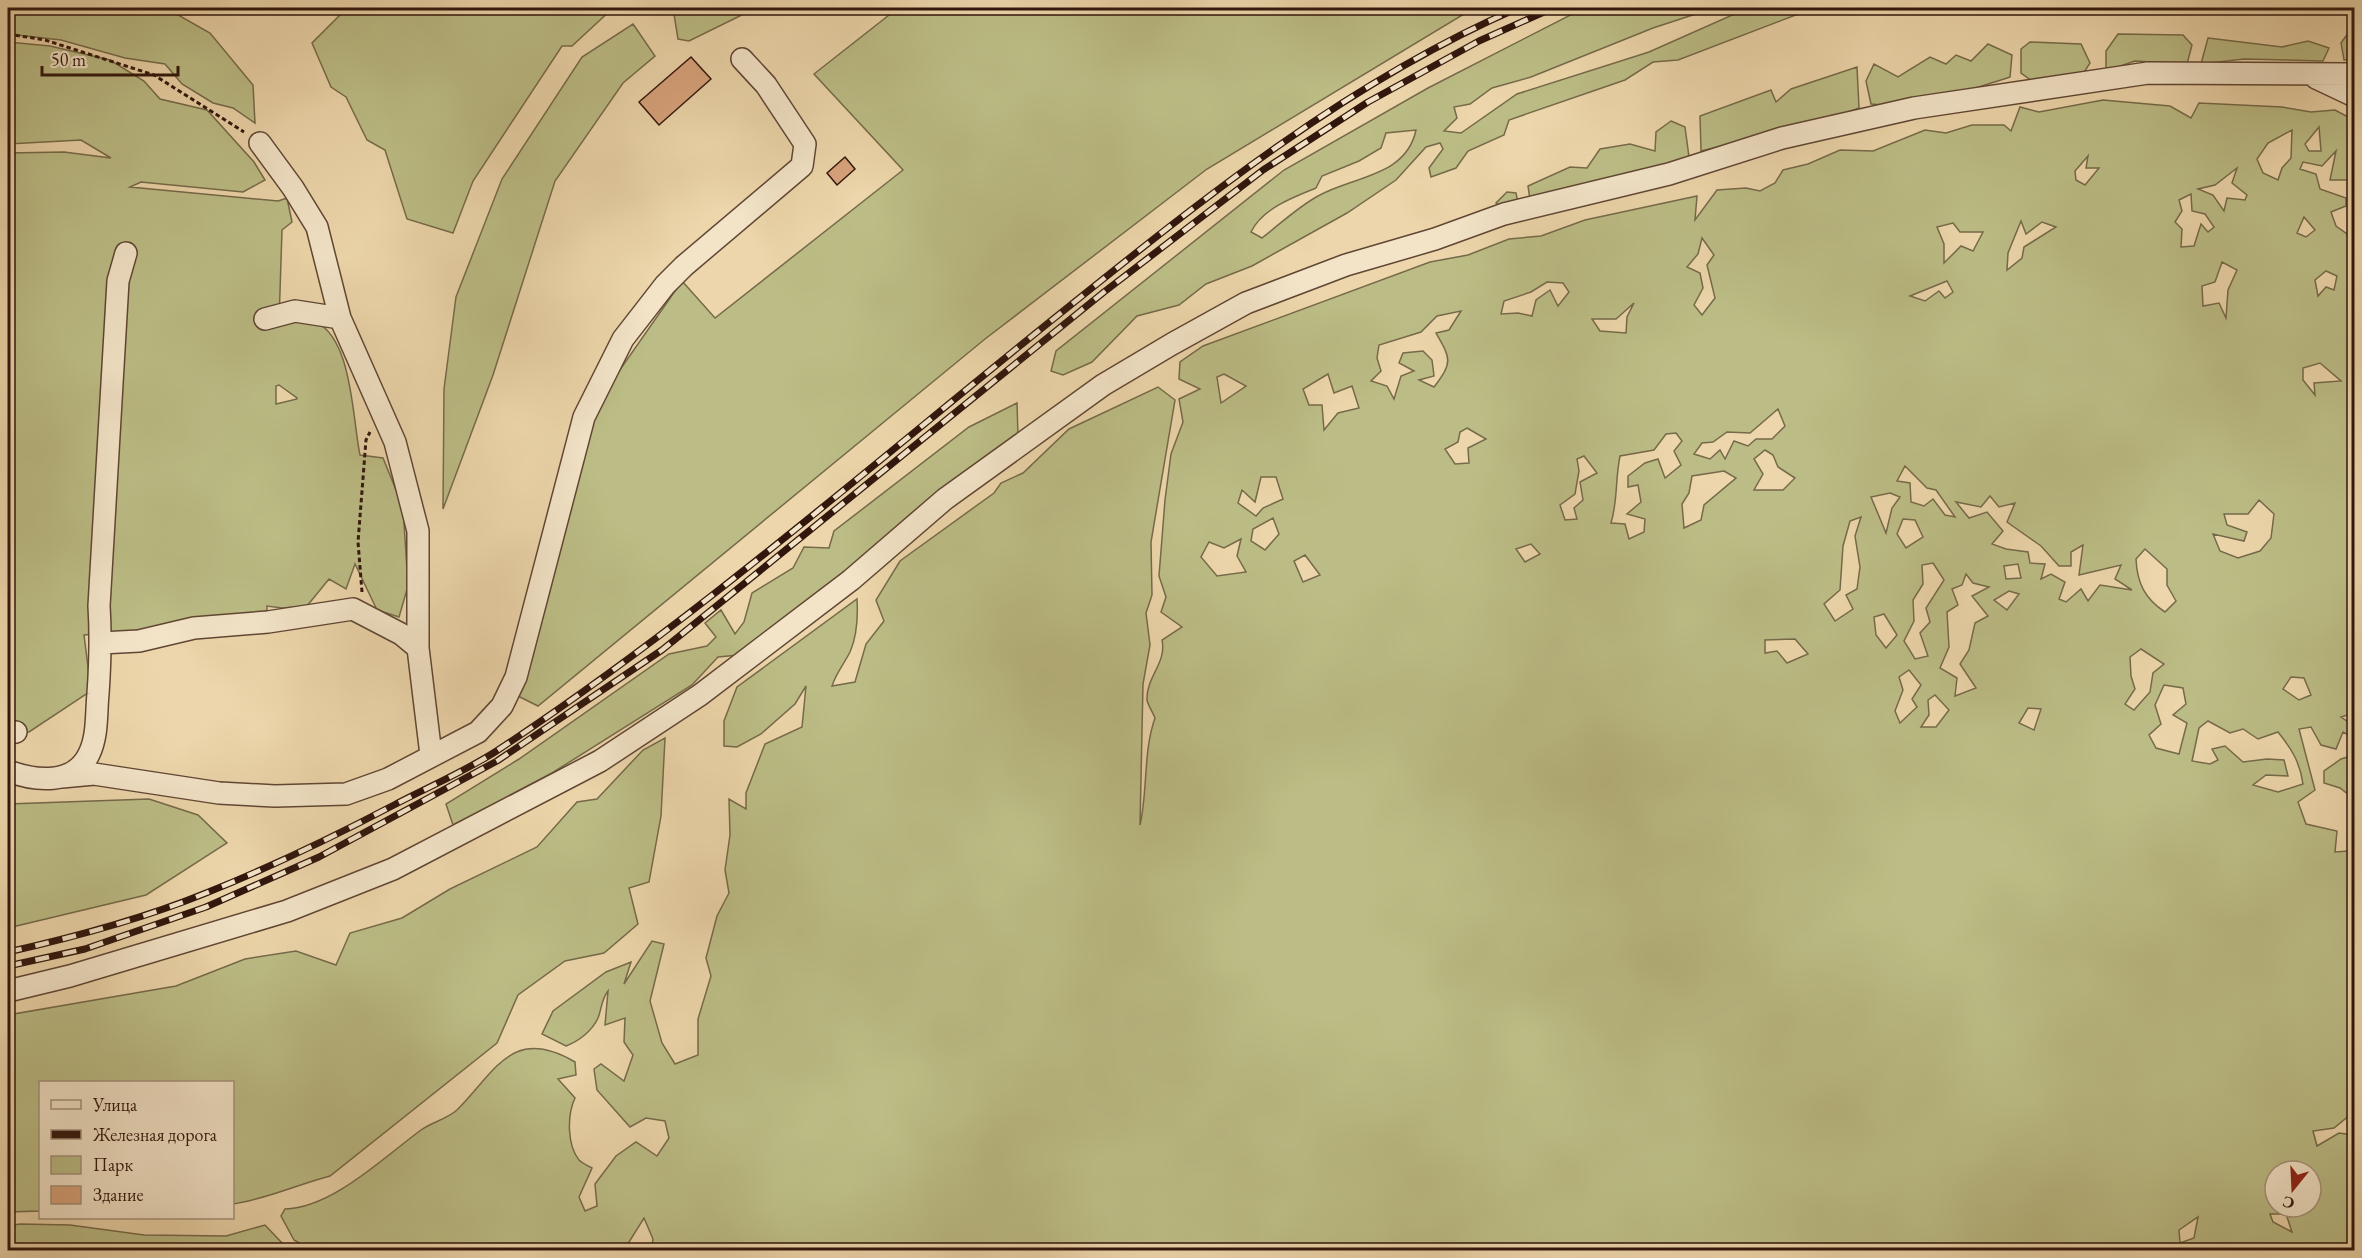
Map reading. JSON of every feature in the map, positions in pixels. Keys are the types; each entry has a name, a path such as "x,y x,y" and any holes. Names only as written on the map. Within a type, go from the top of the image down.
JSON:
{"lane":[{"path":"8,771 43,780 93,774 219,793 275,796 346,794 388,779 478,732 502,706 516,677 584,417 623,339 665,285 684,266 802,166 805,144 766,86 742,59"},
{"path":"8,991 70,976 287,912 393,869 600,761 700,695 851,580 945,499 1103,386 1246,303 1346,265 1435,239 1504,214 1669,174 1782,138 1914,108 2038,87 2148,73 2310,76 2355,74"},
{"path":"2310,76 2355,96"},
{"path":"260,143 293,188 316,227 340,318 381,405 395,442 418,531 418,648 431,755"},
{"path":"62,777 77,768 89,755 94,739 101,643 99,606 118,281 126,253"},
{"path":"265,319 295,310 340,318"},
{"path":"101,643 139,641 194,628 268,622 353,609 401,634 418,648"}],"path":[{"path":"8,34 66,46 154,75 260,143"},
{"path":"353,609 362,598 358,542 366,440 381,405"}],"green space":[{"path":"8,8 166,8 210,33 253,85 255,123 233,108 213,103 182,84 165,64 125,58 61,40 8,34"},
{"path":"347,8 613,8 572,46 562,46 473,181 453,233 407,219 385,150 367,140 346,97 331,87 312,43"},
{"path":"673,8 756,8 689,41 678,39"},
{"path":"898,8 1474,8 1207,169 985,339 538,706 518,696 596,404 682,281 715,318 903,170 814,74"},
{"path":"1584,8 1714,8 1653,28 1531,77 1492,88 1470,104 1454,107 1457,118 1444,131 1461,133 1517,94 1649,52 1748,8 1814,8 1678,60 1653,62 1625,80 1509,120 1504,135 1468,151 1456,168 1431,177 1429,168 1443,149 1440,143 1426,147 1396,180 1347,213 1252,266 1206,284 1179,305 1137,316 1092,362 1063,375 1051,371 1056,351 1284,170 1428,88","holes":["1416,130 1410,146 1390,166 1318,196 1296,210 1262,238 1251,232 1270,210 1316,188 1322,176 1359,161 1381,148 1386,133"]},
{"path":"633,24 655,56 623,83 555,181 493,375 443,509 444,389 456,297 502,179 582,57"},
{"path":"2351,29 2354,33 2354,59 2344,60 2341,43"},
{"path":"2118,34 2183,35 2192,45 2187,64 2135,61 2106,71 2106,51"},
{"path":"2208,38 2282,47 2308,41 2329,48 2323,61 2244,59 2201,64"},
{"path":"8,42 50,46 110,60 144,81 160,99 207,110 254,162 265,180 243,192 141,182 130,187 278,201 287,198 292,222 282,230 279,322 307,319 322,326 334,339 342,356 352,398 360,455 383,458 403,507 408,586 399,617 377,610 355,564 346,589 329,579 307,606 282,608 267,606 267,619 84,635 91,691 29,732 8,733 8,153 64,152 111,158 81,140 8,144","holes":["279,385 297,398 276,404 276,386"]},
{"path":"2030,42 2081,44 2090,63 2083,74 2032,81 2021,73 2021,49"},
{"path":"1988,44 2012,55 2010,77 1924,102 1871,104 1866,81 1874,64 1898,77 1930,57 1946,64 1956,55 1971,61"},
{"path":"1857,67 1859,108 1826,121 1701,151 1700,116 1771,90 1776,102 1791,89"},
{"path":"2103,100 2170,106 2191,118 2199,103 2282,107 2311,112 2335,110 2354,120 2354,180 2330,180 2336,151 2322,166 2303,162 2300,169 2316,174 2320,189 2346,198 2346,206 2331,212 2336,226 2354,239 2354,279 2350,282 2348,290 2354,294 2354,713 2341,717 2354,726 2354,738 2343,732 2336,749 2321,745 2311,727 2299,729 2315,790 2298,802 2306,824 2337,831 2335,852 2348,851 2354,872 2354,1031 2347,1044 2354,1045 2354,1128 2350,1115 2334,1128 2313,1131 2317,1146 2339,1133 2354,1135 2352,1198 2354,1250 1086,1250 1087,1247 1084,1250 651,1250 653,1239 644,1218 624,1250 311,1250 294,1240 281,1216 285,1209 321,1200 339,1191 421,1130 457,1110 507,1058 520,1051 535,1048 553,1052 575,1062 576,1075 558,1079 575,1098 570,1121 570,1138 575,1154 579,1160 592,1168 579,1197 585,1211 597,1206 595,1184 616,1156 636,1142 657,1156 669,1138 665,1121 646,1118 630,1127 597,1090 594,1069 601,1064 624,1081 633,1055 624,1042 625,1018 605,1025 608,991 598,1018 589,1031 566,1046 542,1034 553,1011 606,972 631,962 624,984 652,941 664,944 650,1001 662,1043 675,1064 698,1055 698,1019 711,976 706,958 717,916 729,893 725,870 730,835 729,799 746,809 746,793 765,744 802,727 806,686 795,704 761,734 737,747 724,746 724,721 737,687 857,599 856,626 852,646 832,686 855,682 866,644 884,621 876,600 900,561 994,493 1001,483 1023,473 1069,429 1158,387 1175,400 1151,542 1152,595 1146,613 1150,645 1143,684 1140,825 1147,758 1155,718 1147,700 1148,692 1162,656 1162,640 1182,627 1161,612 1166,597 1159,576 1171,454 1183,422 1179,399 1200,389 1179,379 1180,362 1203,346 1430,262 1468,255 1509,239 1541,236 1585,220 1697,196 1695,220 1717,190 1746,188 1760,191 1775,183 1783,170 1808,164 1840,150 1873,151 1925,130 1946,133 1972,125 2004,125 2011,131 2020,107 2039,112","holes":["2319,127 2321,151 2309,151 2305,144","2292,130 2291,158 2282,168 2278,180 2263,173 2257,159 2268,143","2088,156 2086,168 2099,168 2085,185 2076,180 2075,171","2237,168 2232,183 2247,195 2245,200 2227,198 2224,211 2213,195 2198,189 2215,185","2191,194 2192,211 2205,214 2214,227 2208,232 2201,224 2194,246 2181,247 2182,229 2175,222 2182,211 2179,200","2304,217 2315,230 2306,237 2297,233","2021,221 2026,234 2042,222 2056,227 2024,247 2022,258 2007,270 2008,253","1953,223 1960,232 1983,232 1973,251 1961,246 1944,263 1944,244 1937,227","1702,238 1714,255 1707,265 1715,298 1702,315 1694,305 1703,288 1700,273 1687,267 1698,254","2222,262 2237,270 2228,290 2226,318 2219,303 2203,306 2202,286 2215,282","2326,271 2337,276 2334,290 2326,287 2318,296 2315,280","1947,281 1953,292 1945,298 1939,291 1925,301 1910,296","1547,282 1563,283 1569,292 1558,306 1550,290 1536,300 1532,316 1518,313 1501,314 1504,301 1531,292","1634,303 1627,317 1626,333 1600,331 1592,319 1616,319","1461,311 1449,330 1436,333 1448,360 1444,372 1434,387 1419,380 1434,376 1432,360 1423,351 1403,353 1399,363 1414,371 1401,376 1394,399 1387,386 1371,381 1381,371 1377,358 1379,345 1421,332 1437,316","2320,363 2341,381 2314,383 2315,395 2303,380 2303,368","1224,374 1246,386 1221,403 1217,377","1328,374 1334,393 1352,386 1359,408 1338,413 1324,430 1322,405 1309,405 1303,389","1778,409 1785,426 1772,439 1756,439 1748,446 1734,441 1725,459 1720,450 1710,459 1694,454 1702,443 1713,442 1727,432 1750,433","1467,428 1486,439 1468,448 1469,463 1455,464 1445,449 1458,442 1460,432","1676,433 1682,441 1674,451 1681,465 1665,478 1658,459 1645,463 1628,476 1628,487 1638,485 1641,502 1627,514 1645,519 1644,532 1629,539 1625,524 1611,523 1620,456 1654,450 1666,434","1765,450 1773,455 1778,467 1795,478 1783,490 1754,490 1763,474 1754,459","1584,456 1597,473 1580,482 1583,500 1574,508 1577,519 1565,520 1560,505 1575,494 1579,471 1577,459","1905,466 1927,488 1936,490 1955,517 1945,515 1933,499 1924,506 1911,502 1910,483 1897,481","1724,471 1736,478 1704,505 1701,520 1684,528 1682,504 1689,493 1692,476","1261,477 1276,477 1283,499 1263,508 1256,516 1238,503 1242,490 1255,502","1890,493 1900,497 1892,508 1886,533 1871,497","1990,496 1999,507 2015,503 2007,522 2041,546 2059,566 2071,566 2071,552 2083,545 2079,575 2121,565 2115,579 2132,590 2100,585 2088,601 2081,589 2066,602 2059,599 2065,582 2051,574 2041,579 2045,564 2030,563 2028,552 2006,549 1992,544 2003,531 1987,512 1969,518 1956,502 1981,507","2259,500 2274,514 2271,538 2260,551 2238,558 2220,551 2213,534 2244,541 2247,532 2227,525 2224,514 2248,514","1861,517 1855,536 1860,567 1857,589 1846,595 1853,609 1835,621 1824,604 1840,590 1843,546 1850,521","1273,518 1279,534 1265,550 1251,541 1253,529","1903,519 1915,520 1923,537 1906,548 1897,534","1241,539 1237,556 1246,572 1217,576 1201,557 1209,542 1224,548","1531,544 1540,554 1525,562 1516,549","2145,549 2167,569 2167,585 2176,601 2165,612 2147,596 2138,576 2136,559","1305,555 1320,575 1303,582 1294,561","1933,563 1944,580 1926,608 1930,622 1920,633 1928,656 1915,659 1904,641 1914,621 1913,600 1923,584 1922,565","2018,564 2021,578 2006,579 2004,566","1966,574 1973,583 1989,587 1972,596 1988,616 1975,623 1969,650 1960,664 1976,688 1955,696 1957,678 1940,668 1949,647 1947,612 1958,605 1952,589 1962,585","2009,591 2019,594 2007,610 1994,600","1884,614 1897,635 1886,648 1876,635 1874,617","1795,639 1808,654 1787,663 1777,651 1765,653 1765,640","2141,649 2164,664 2153,673 2150,692 2134,710 2125,704 2135,689 2131,676 2130,657","1909,670 1921,685 1912,699 1917,707 1900,723 1895,711 1903,690 1899,677","2291,677 2304,678 2311,695 2299,700 2283,689","2164,685 2183,688 2186,704 2173,715 2187,723 2179,754 2156,748 2149,735 2161,724 2155,705","1935,695 1949,710 1936,727 1921,727 1929,715 1928,700","2028,708 2041,709 2034,730 2019,723","2208,721 2230,733 2243,729 2258,739 2278,732 2294,756 2303,784 2278,792 2253,785 2266,775 2288,776 2284,760 2267,759 2243,762 2225,746 2212,749 2218,760 2210,764 2192,761 2199,728","2198,1217 2194,1238 2180,1243 2179,1230"]},
{"path":"1671,121 1685,127 1689,157 1587,190 1530,200 1528,186 1570,167 1587,168 1600,149 1630,144 1655,151 1656,132"},
{"path":"1507,192 1516,193 1518,203 1502,208 1496,203"},
{"path":"1017,403 1018,436 739,655 718,657 692,685 552,773 453,825 446,804 519,759 669,654 707,646 716,637 705,623 721,610 735,634 744,622 752,593 793,568 804,547 829,548 834,531 969,427"},
{"path":"665,738 661,816 649,882 629,888 638,924 604,953 565,961 518,995 497,1043 330,1176 258,1199 234,1204 234,1081 39,1081 39,1211 8,1212 8,1015 176,986 245,959 296,951 336,965 350,933 402,918 450,889 537,847 577,802 597,799 643,750"},
{"path":"2354,755 2354,799 2340,788 2324,783 2324,771 2341,759"},
{"path":"149,799 198,815 227,843 146,895 8,928 8,804"},
{"path":"20,1224 70,1225 144,1235 226,1236 265,1225 283,1244 311,1250 8,1250 8,1226"}],"building":[{"path":"691,57 711,79 659,125 639,102"},
{"path":"845,157 855,169 837,185 827,173"}],"railway":[{"path":"8,952 133,919 230,883 348,829 486,758 570,701 709,598 1214,192 1331,110 1391,73 1518,8"},
{"path":"8,966 85,949 206,907 319,857 497,761 662,650 1104,292 1263,170 1368,102 1479,41 1553,8"}]}
